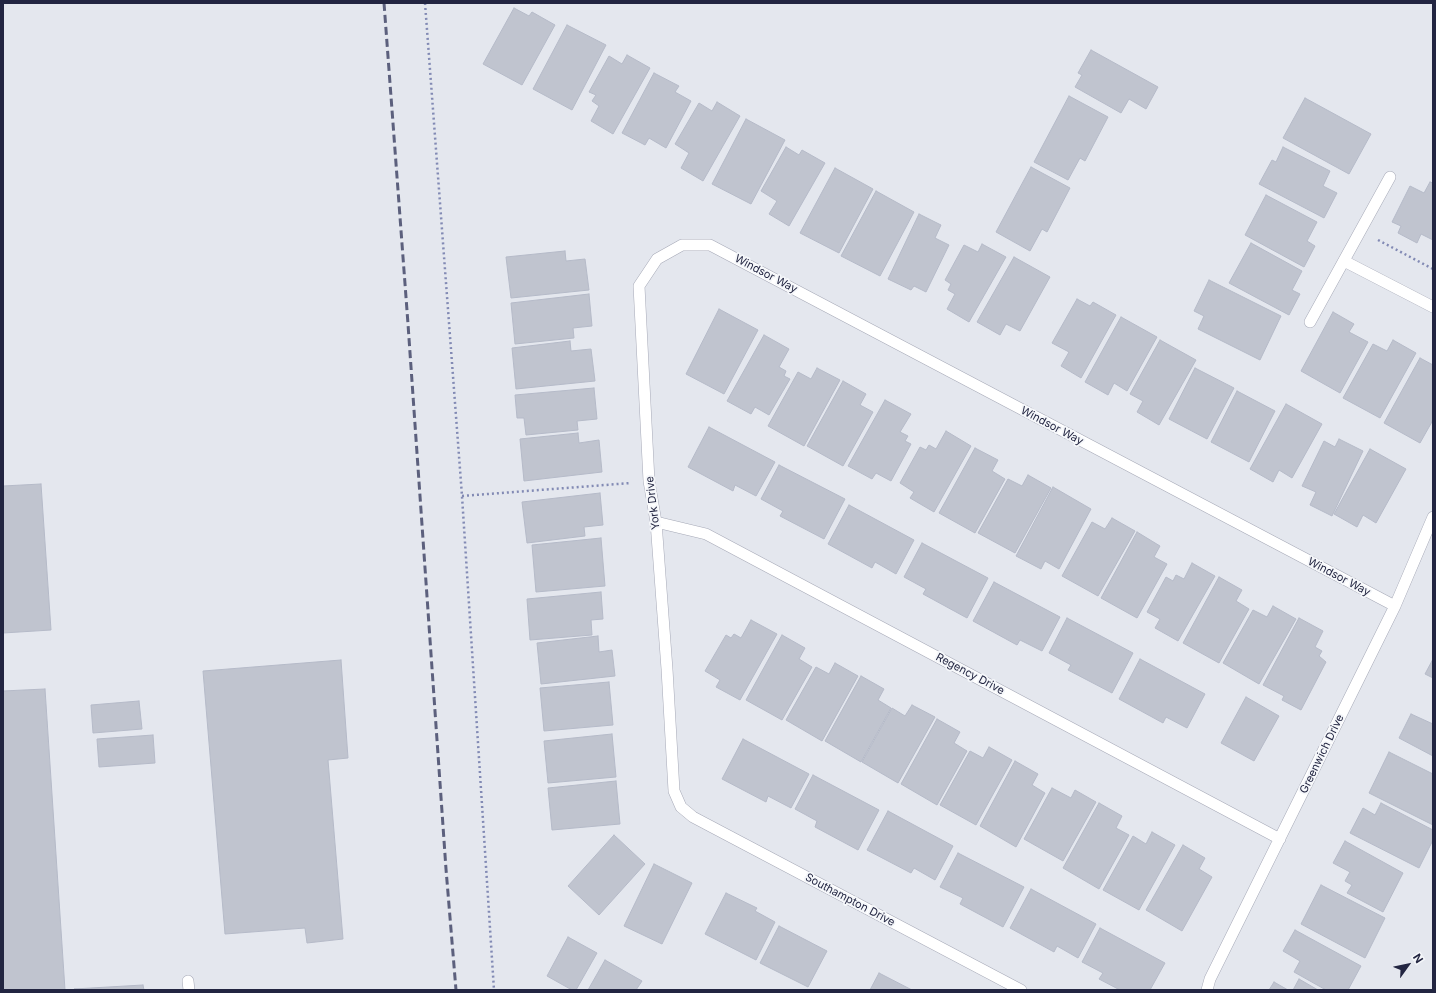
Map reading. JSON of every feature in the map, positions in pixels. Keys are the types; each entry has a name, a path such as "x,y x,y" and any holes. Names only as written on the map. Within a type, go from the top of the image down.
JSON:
{"street":[{"path":"1310,322 1390,177"},
{"name":"York Drive","path":"681,807 674,791 656,522 649,481 639,286 657,259 682,246 710,245"},
{"name":"Windsor Way","path":"710,245 1395,606"},
{"path":"1344,261 1433,307"},
{"name":"Greenwich Drive","path":"1207,990 1210,979 1395,606 1433,516"},
{"name":"Regency Drive","path":"656,522 706,534 1280,839"},
{"name":"Southampton Drive","path":"681,807 693,817 1021,990"}],"path":[{"path":"426,3 462,496 494,990"},
{"path":"1378,240 1433,269"},
{"path":"462,496 649,481"}],"building":[{"path":"514,8 529,16 532,12 555,25 522,85 483,64"},
{"path":"567,25 606,45 572,110 533,89"},
{"path":"1091,50 1158,87 1146,109 1129,99 1121,113 1075,87 1082,75 1078,73"},
{"path":"627,55 650,68 613,134 591,121 599,106 592,101 596,95 589,92 609,56 622,64"},
{"path":"654,73 679,86 675,92 691,101 666,148 649,138 645,145 622,133"},
{"path":"1069,96 1108,117 1085,161 1080,158 1068,180 1034,162"},
{"path":"1305,98 1371,134 1349,174 1283,138"},
{"path":"717,102 740,116 703,181 681,168 689,153 675,144 699,103 712,111"},
{"path":"746,119 785,140 751,204 712,184"},
{"path":"786,147 799,155 802,150 825,163 789,226 769,214 777,201 761,191"},
{"path":"1283,147 1330,171 1323,186 1337,193 1324,218 1259,184 1272,160 1276,162"},
{"path":"1031,167 1070,188 1047,232 1042,229 1030,251 996,232"},
{"path":"835,168 873,189 839,253 800,233"},
{"path":"1430,182 1433,183 1433,240 1421,234 1417,243 1398,233 1401,226 1392,222 1410,186 1424,193"},
{"path":"876,191 914,212 880,276 841,256"},
{"path":"1266,195 1317,222 1307,241 1315,246 1304,267 1245,235"},
{"path":"919,214 941,225 935,238 949,245 926,292 914,286 911,290 888,279"},
{"path":"1251,243 1302,271 1292,290 1300,294 1289,315 1229,283"},
{"path":"982,244 1006,257 969,322 947,309 955,294 948,290 951,284 945,280 964,245 978,252"},
{"path":"565,251 566,261 585,259 589,290 511,298 506,257"},
{"path":"1014,257 1050,277 1020,331 1006,324 1000,335 977,322"},
{"path":"1209,280 1281,316 1260,360 1198,329 1204,316 1194,311"},
{"path":"589,294 592,326 573,328 574,338 515,344 511,303"},
{"path":"1077,299 1090,306 1093,302 1116,315 1081,378 1061,366 1069,352 1052,343"},
{"path":"719,309 758,330 724,394 686,374"},
{"path":"1333,312 1354,324 1349,332 1368,342 1340,393 1301,371"},
{"path":"1121,317 1157,337 1127,391 1114,383 1108,395 1085,382"},
{"path":"764,335 789,349 779,367 786,371 784,376 790,379 769,415 755,407 751,414 727,401"},
{"path":"1160,340 1196,360 1159,425 1137,412 1143,401 1130,394"},
{"path":"1393,340 1416,353 1380,418 1343,398 1373,344 1387,351"},
{"path":"570,341 571,351 591,349 595,381 516,389 512,348"},
{"path":"1420,358 1433,365 1433,420 1420,443 1384,423"},
{"path":"817,368 840,380 804,446 768,426 798,372 811,379"},
{"path":"1195,368 1234,388 1207,439 1169,419"},
{"path":"843,381 866,394 860,405 873,412 843,466 807,446"},
{"path":"594,388 597,419 577,421 578,430 526,435 524,418 517,418 515,395"},
{"path":"1237,391 1275,411 1249,462 1211,442"},
{"path":"885,400 911,414 900,432 908,436 905,441 911,444 891,481 876,473 872,479 848,466"},
{"path":"1286,404 1322,424 1292,478 1279,470 1273,482 1250,469"},
{"path":"709,427 775,462 756,496 735,485 733,491 688,467"},
{"path":"946,431 971,446 934,512 910,498 914,492 900,483 920,447 926,450 929,445 936,449"},
{"path":"578,433 579,443 599,440 602,472 524,481 520,439"},
{"path":"1339,439 1363,451 1332,516 1310,505 1316,492 1302,486 1324,441 1335,447"},
{"path":"975,448 998,460 992,471 1005,479 975,533 939,513"},
{"path":"1370,449 1406,469 1376,523 1363,515 1357,527 1334,514"},
{"path":"779,465 845,499 824,539 780,516 783,511 761,499"},
{"path":"1028,475 1051,488 1015,553 978,533 1008,479 1022,486"},
{"path":"41,484 51,630 3,633 3,486"},
{"path":"1053,487 1091,509 1059,569 1045,561 1041,569 1016,556"},
{"path":"600,493 603,525 584,527 585,536 527,543 522,502"},
{"path":"849,505 914,540 896,574 875,562 872,568 828,544"},
{"path":"1112,518 1135,531 1098,596 1062,576 1092,522 1105,529"},
{"path":"1137,532 1160,546 1154,557 1167,564 1137,618 1101,598"},
{"path":"601,538 605,586 536,592 532,545"},
{"path":"922,543 988,578 967,618 923,594 926,589 904,577"},
{"path":"1192,563 1215,576 1178,641 1155,628 1160,619 1147,612 1166,577 1173,581 1176,575 1184,579"},
{"path":"1219,577 1242,590 1236,601 1249,609 1219,663 1183,643"},
{"path":"994,582 1060,617 1042,651 1020,640 1017,645 973,621"},
{"path":"601,592 603,619 591,620 592,635 530,640 527,599"},
{"path":"1273,606 1296,619 1259,684 1223,663 1253,610 1267,617"},
{"path":"1067,618 1133,653 1112,693 1068,670 1071,665 1049,653"},
{"path":"1299,618 1323,631 1315,647 1322,651 1319,656 1326,662 1301,710 1282,700 1284,696 1263,685"},
{"path":"751,620 777,634 740,700 716,687 720,680 705,671 726,635 731,638 734,634 741,638"},
{"path":"782,635 805,648 799,659 812,667 782,720 746,700"},
{"path":"598,636 599,652 612,650 615,676 541,684 537,643"},
{"path":"1140,659 1205,694 1187,728 1166,717 1163,723 1119,699"},
{"path":"1433,659 1433,678 1425,674"},
{"path":"341,660 348,758 328,760 343,939 307,943 305,928 225,934 203,671"},
{"path":"835,663 858,676 822,741 786,720 816,667 829,674"},
{"path":"861,676 884,689 878,700 891,708 861,762 825,741"},
{"path":"609,682 613,725 544,731 540,688"},
{"path":"45,689 65,990 3,990 3,691"},
{"path":"1246,697 1279,716 1254,761 1221,743"},
{"path":"139,701 142,729 93,733 91,705"},
{"path":"912,705 935,717 898,783 862,762 892,708 905,716"},
{"path":"1411,714 1433,724 1433,756 1399,738"},
{"path":"937,719 960,732 954,743 967,751 937,805 901,784"},
{"path":"612,734 616,777 548,783 544,741"},
{"path":"153,735 155,763 99,767 97,739"},
{"path":"743,739 809,774 791,808 768,796 766,802 722,779"},
{"path":"989,747 1012,760 976,825 940,805 970,751 983,758"},
{"path":"1389,752 1433,774 1433,825 1369,793"},
{"path":"1015,761 1038,774 1032,785 1045,793 1016,847 980,826"},
{"path":"813,775 879,810 858,850 815,827 817,821 795,809"},
{"path":"616,781 620,824 552,830 548,788"},
{"path":"1052,788 1071,798 1075,790 1096,802 1063,861 1024,839"},
{"path":"1099,803 1122,816 1116,828 1129,835 1099,889 1063,868"},
{"path":"1381,803 1433,830 1433,840 1419,868 1350,833 1363,808 1375,815"},
{"path":"888,811 953,846 935,880 914,868 911,873 867,850"},
{"path":"1152,832 1175,845 1139,910 1103,890 1133,836 1146,844"},
{"path":"614,835 645,864 599,915 568,886"},
{"path":"1345,841 1403,873 1383,912 1347,893 1352,885 1345,881 1350,872 1333,863"},
{"path":"1183,845 1205,858 1199,869 1212,877 1182,931 1146,910"},
{"path":"958,853 1024,887 1003,927 960,904 963,898 940,887"},
{"path":"654,864 692,883 662,944 624,926"},
{"path":"1321,885 1385,918 1365,958 1301,924"},
{"path":"1031,889 1096,924 1078,958 1057,946 1054,952 1010,928"},
{"path":"726,893 757,908 755,911 775,922 756,960 705,934"},
{"path":"779,926 827,951 808,987 760,963"},
{"path":"1100,928 1165,963 1150,990 1120,990 1099,979 1103,973 1082,962"},
{"path":"1295,930 1361,966 1348,990 1326,990 1294,972 1300,961 1283,951"},
{"path":"568,937 597,953 576,990 572,990 547,976"},
{"path":"605,960 642,981 636,990 588,990"},
{"path":"879,973 912,990 870,990"},
{"path":"1299,979 1318,990 1293,990"},
{"path":"1274,982 1288,990 1269,990"},
{"path":"143,985 144,990 74,989"}],"railway":[{"path":"384,3 456,990"}]}
